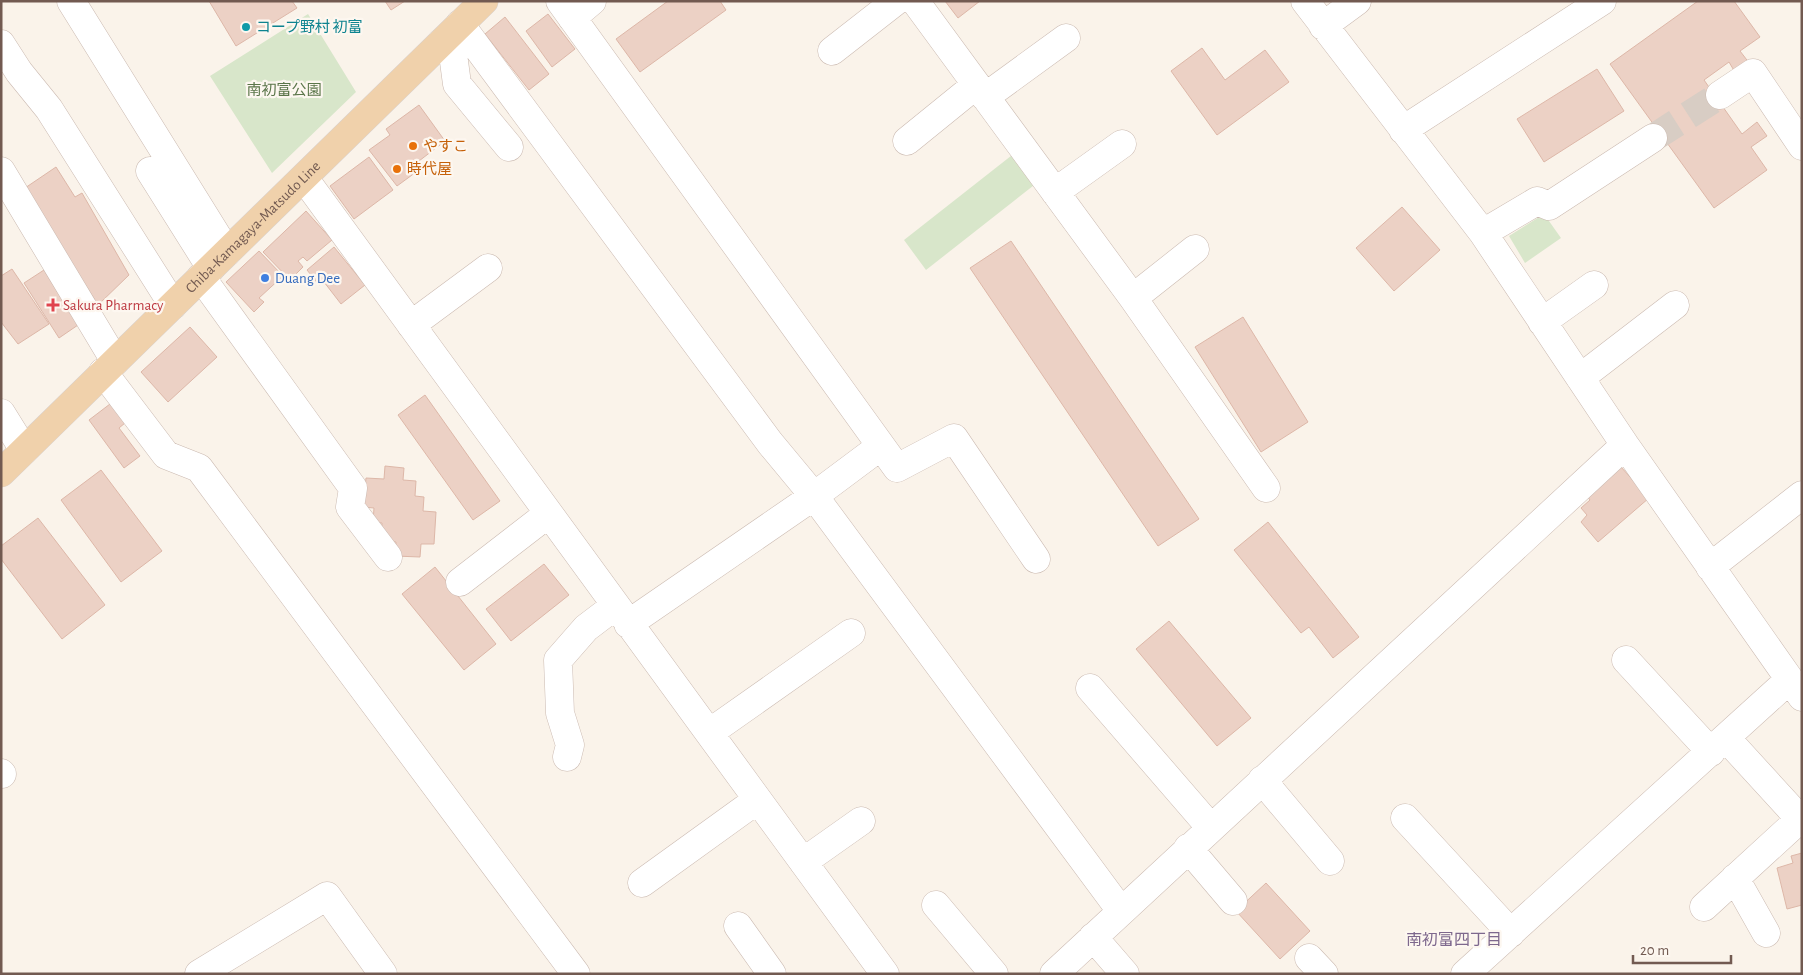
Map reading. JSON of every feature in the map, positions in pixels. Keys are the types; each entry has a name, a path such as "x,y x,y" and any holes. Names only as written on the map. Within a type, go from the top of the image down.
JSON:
{"main road":[{"name":"Chiba-Kamagaya-Matsudo Line","path":"1,473 484,1"}],"street":[{"path":"71,1 213,266"},
{"path":"832,51 896,1"},
{"path":"915,1 1133,298 1266,488"},
{"path":"1305,1 1483,233 1625,445 1795,689 1718,745 1465,974"},
{"path":"1323,26 1356,1"},
{"path":"1403,130 1602,1"},
{"path":"575,7 897,468 954,438 1036,559"},
{"path":"451,33 457,84 508,147"},
{"path":"451,33 814,496 1121,911"},
{"path":"907,141 981,91 1066,38"},
{"path":"1,44 19,72 49,109 173,304"},
{"path":"1720,95 1753,73 1802,146"},
{"path":"1483,233 1537,201 1548,206 1653,138"},
{"path":"1055,192 1122,144"},
{"path":"1,170 109,366 166,455 200,468 576,974"},
{"path":"150,171 213,266 353,488 350,507 388,557"},
{"path":"304,178 621,615 885,974"},
{"path":"1133,298 1195,249"},
{"path":"412,325 488,268"},
{"path":"1542,322 1594,284"},
{"path":"1580,378 1675,305"},
{"path":"1,413 24,450"},
{"path":"1054,974 1625,445"},
{"path":"567,757 570,745 560,713 558,660 586,628 621,615 814,496 881,446"},
{"path":"1710,567 1802,495"},
{"path":"460,582 548,514"},
{"path":"708,733 851,634"},
{"path":"1626,660 1800,819 1704,907"},
{"path":"1090,688 1211,828"},
{"path":"1262,780 1330,861"},
{"path":"642,883 757,800"},
{"path":"1405,818 1511,933"},
{"path":"803,862 861,821"},
{"path":"1188,848 1234,901"},
{"path":"1735,878 1766,933"},
{"path":"199,974 327,896 383,974"},
{"path":"936,905 994,974"},
{"path":"738,926 772,974"},
{"path":"1093,937 1125,974"}],"green space":[{"name":"南初富公園","path":"308,14 356,92 272,173 210,76"},
{"path":"1016,152 1038,182 926,270 904,240"},
{"path":"1544,214 1561,238 1525,263 1509,236"}],"building":[{"name":"コープ野村 初富","path":"209,1 292,1 297,8 236,46"},
{"path":"385,1 405,1 391,10"},
{"path":"668,1 720,1 726,10 640,72 616,39"},
{"path":"945,1 980,1 958,18"},
{"path":"1698,1 1734,1 1760,37 1740,51 1750,64 1736,74 1729,62 1704,80 1742,134 1757,122 1767,136 1751,147 1767,170 1714,208 1610,64"},
{"path":"548,14 575,49 552,67 526,31"},
{"path":"505,17 549,74 529,90 485,34"},
{"path":"1202,48 1225,80 1265,50 1289,82 1217,135 1171,71"},
{"path":"1597,69 1624,111 1544,162 1517,119"},
{"path":"419,105 445,141 419,161 423,167 397,186 369,150 390,135 386,129"},
{"path":"369,157 393,190 354,219 330,186"},
{"path":"56,167 75,197 82,193 129,275 98,305 25,188"},
{"path":"1402,207 1440,250 1394,291 1356,248"},
{"path":"306,211 332,240 307,261 303,257 298,261 303,267 290,280 263,252"},
{"path":"1011,241 1199,519 1158,546 970,268"},
{"path":"334,247 365,285 341,304 324,282 319,285 307,270"},
{"path":"259,251 283,276 259,298 264,302 254,312 226,282"},
{"path":"12,269 49,324 18,344 1,322 1,276"},
{"path":"44,270 78,325 59,338 24,283"},
{"path":"1243,317 1308,422 1261,452 1195,347"},
{"path":"190,327 217,357 168,402 141,372"},
{"path":"425,395 500,501 473,520 398,415"},
{"path":"110,404 125,423 119,428 140,456 124,468 89,420"},
{"path":"385,466 404,468 403,480 416,481 415,496 424,497 423,511 436,512 434,544 421,544 420,557 395,556 396,542 381,541 382,523 373,522 374,508 363,507 366,478 384,479"},
{"path":"1621,467 1649,498 1598,542 1581,522 1587,515 1581,508 1590,500 1587,496"},
{"path":"101,470 162,551 121,582 61,500"},
{"path":"38,518 105,605 62,639 1,559 1,546"},
{"path":"1268,522 1359,637 1333,658 1309,627 1301,633 1234,550"},
{"path":"544,564 569,595 511,641 486,609"},
{"path":"435,567 496,644 464,670 402,594"},
{"path":"1169,621 1251,718 1217,746 1136,649"},
{"path":"1802,853 1802,905 1787,909 1777,868 1793,863 1791,856"},
{"path":"1266,883 1310,931 1280,959 1236,911"}],"tunnel":[{"path":"1653,138 1720,95"}],"place":[{"name":"コープ野村 初富","path":"246,27"},
{"name":"やすこ","path":"413,146"},
{"name":"時代屋","path":"397,169"},
{"name":"Duang Dee","path":"265,278"},
{"name":"Sakura Pharmacy","path":"53,305"}],"district":[{"name":"南初富四丁目","path":"1454,940"}]}
